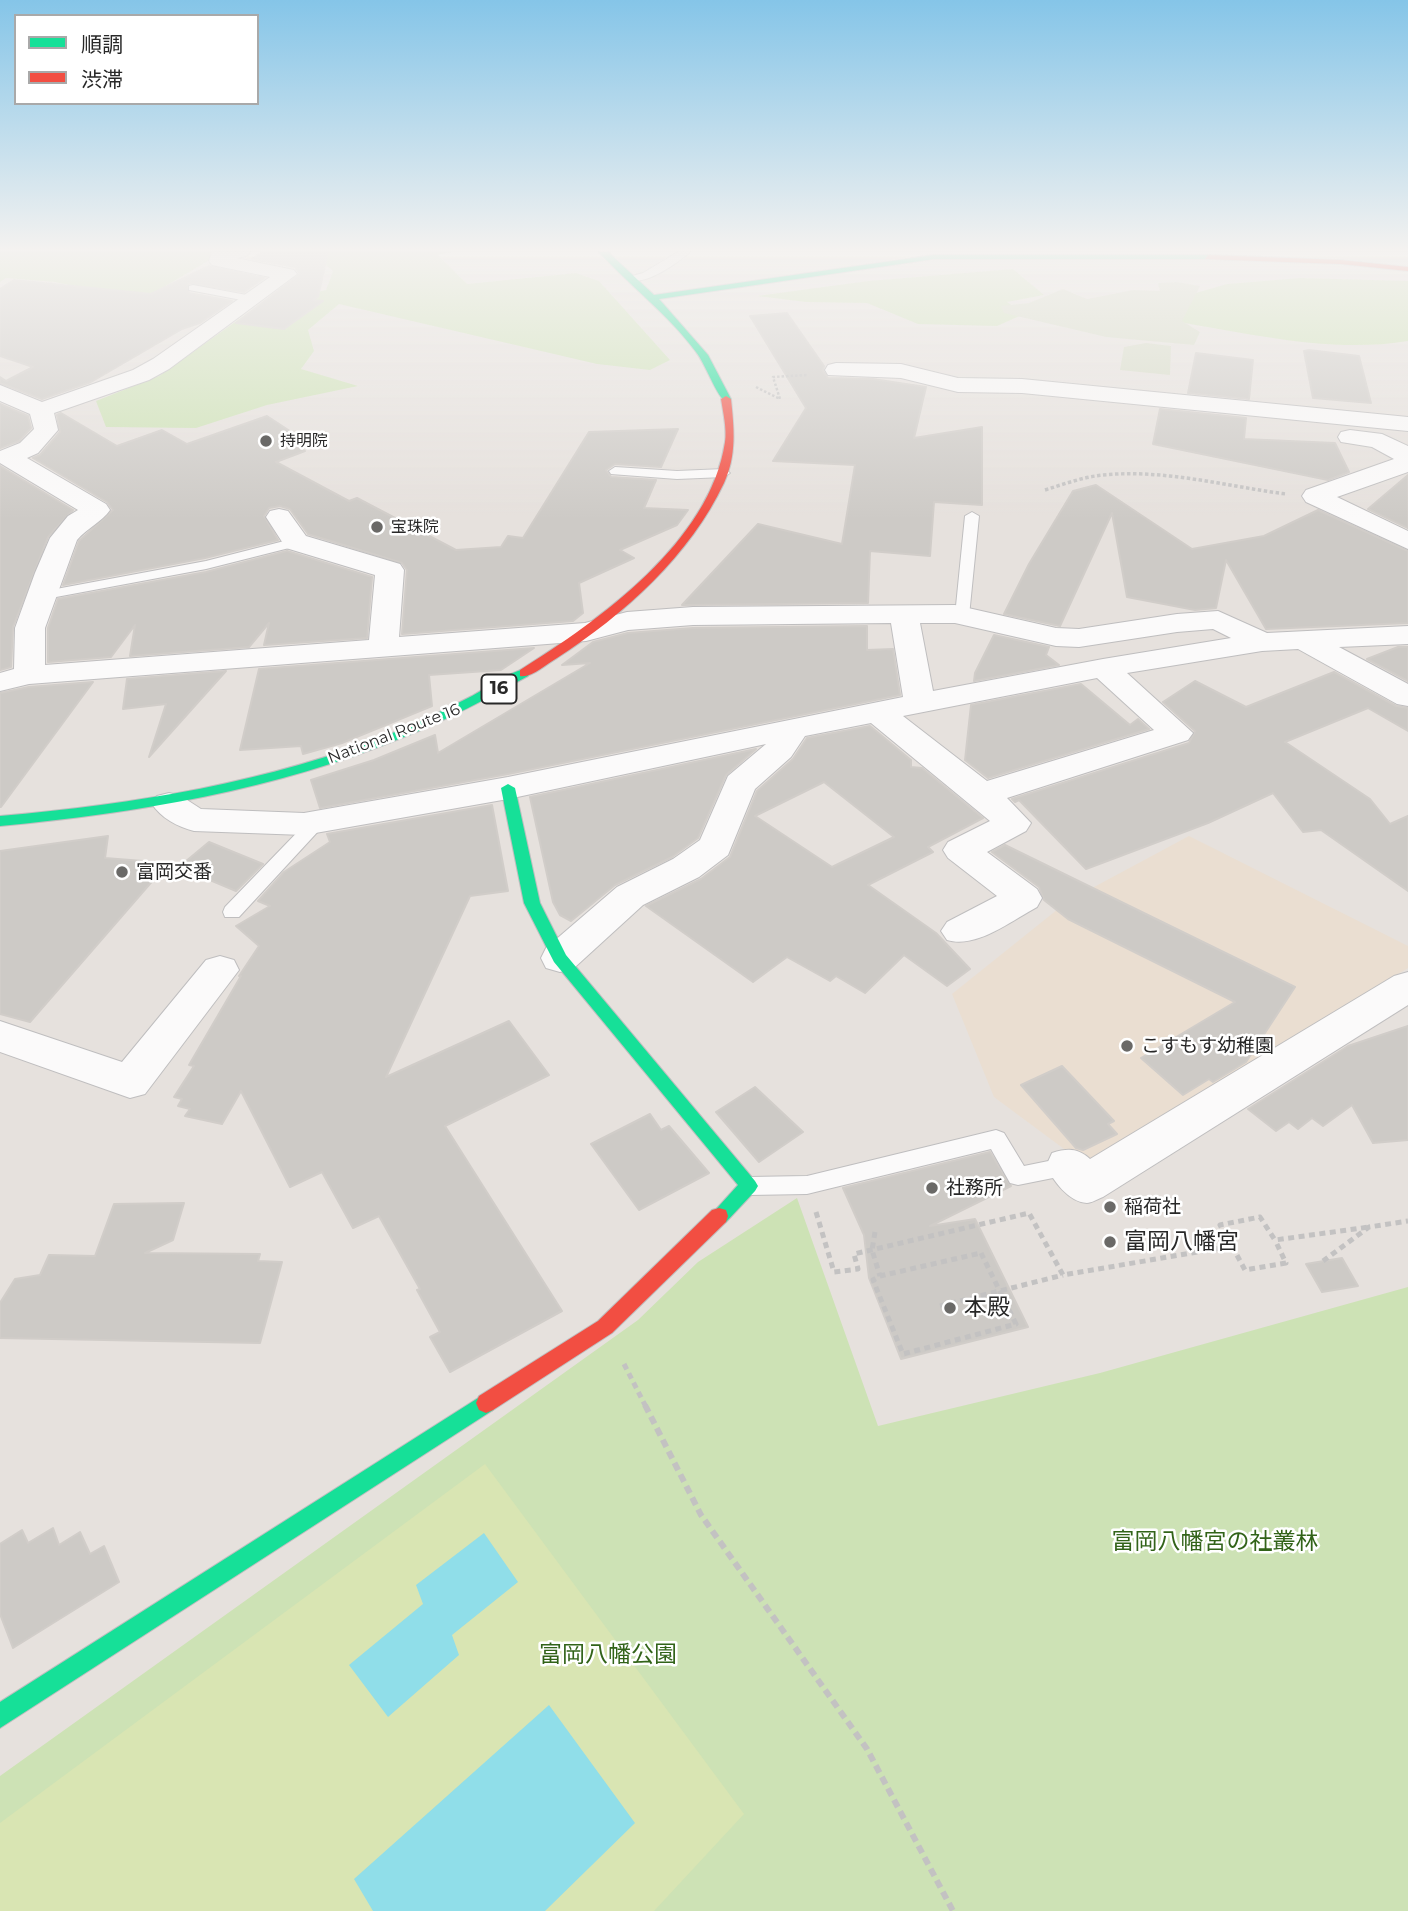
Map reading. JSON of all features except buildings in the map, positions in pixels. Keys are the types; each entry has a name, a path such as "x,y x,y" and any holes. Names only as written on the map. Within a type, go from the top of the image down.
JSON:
{"main road":[{"name":"National Route 16","path":"0,821 71,818 169,804 306,768 420,728 484,698 550,659 586,632 668,556 704,515 724,473 732,437 731,412 723,390 691,341"},
{"path":"0,1716 605,1327 749,1186 560,958 532,903 508,788"}],"street":[{"path":"0,392 41,410 141,374 161,364 193,341"},
{"path":"836,370 901,371 958,385 1022,386 1408,424"},
{"path":"41,410 46,430 29,448 8,457 97,510 77,522 64,538 40,596 15,678 383,646 586,632 627,621 692,616 962,615 1056,637 1079,638 1177,623 1218,621 1262,642"},
{"path":"1161,420 1264,433"},
{"path":"1304,437 1373,437 1398,449 1408,460 1315,496"},
{"path":"1315,496 1408,541"},
{"path":"279,517 296,542 390,570 383,646"},
{"path":"904,614 920,704"},
{"path":"169,804 194,820 304,824 508,788 794,728 1103,668 1262,642 1408,635"},
{"path":"1305,641 1408,697"},
{"path":"982,794 1177,733 1103,668"},
{"path":"879,713 982,794 1014,823 961,850 1024,898 960,931"},
{"path":"560,958 629,896 686,868 715,847 740,783 779,750 794,728"},
{"path":"0,1037 130,1082 220,970"},
{"path":"1068,1166 1087,1184 1408,986"}],"lane":[{"path":"615,471 677,475 724,473"},
{"path":"962,615 972,516"},
{"path":"40,596 206,565 296,542"},
{"path":"232,912 317,822"},
{"path":"749,1186 807,1185 996,1139 1018,1176 1068,1166"}],"path":[{"path":"748,381 780,400 773,377 836,370"},
{"path":"1045,490 1101,475 1124,473 1315,496"},
{"path":"807,1185 834,1272 858,1269 854,1254 1029,1213 1063,1275"},
{"path":"1260,1217 1286,1263 1245,1270 1233,1247 1220,1225 1260,1217"},
{"path":"1275,1240 1408,1221"},
{"path":"1323,1261 1369,1227"},
{"path":"875,1232 872,1250 880,1276"},
{"path":"940,1306 1063,1275 1233,1247"},
{"path":"981,1253 1016,1324 903,1354 873,1280 880,1276 981,1253"},
{"path":"605,1327 701,1515 867,1749 953,1911"}],"shaded area":[{"name":"こすもす幼稚園","path":"1189,836 1408,946 1408,968 1087,1166 994,1097 952,994 1068,901"}],"green space":[{"path":"208,341 311,341 314,351 301,369 358,386 267,405 196,428 106,427 96,401 159,376"},
{"path":"499,341 653,341 670,360 650,370 597,364"},
{"path":"1152,341 1196,341 1194,345"},
{"path":"1299,341 1406,341 1349,345"},
{"path":"1146,343 1171,346 1170,375 1120,370 1124,347"},
{"name":"富岡八幡公園","path":"797,1198 878,1426 1100,1373 1408,1287 1408,1911 0,1911 0,1776 638,1320 698,1262"},
{"path":"485,1464 744,1814 654,1911 0,1911 0,1823"}],"water":[{"path":"484,1533 518,1582 452,1635 459,1655 388,1717 349,1665 423,1604 416,1585"},
{"path":"549,1705 635,1823 545,1911 373,1911 354,1879"}],"traffic: fast":[{"path":"693,341 717,377 726,399"},
{"path":"0,821 137,806 271,778 400,734 463,706 524,673"},
{"path":"508,788 532,903 560,958 749,1186 719,1216"},
{"path":"0,1716 486,1403"}],"traffic: jam":[{"path":"524,673 594,626 632,594 668,558 698,520 720,480 731,439 726,399"},
{"path":"486,1403 605,1327 719,1216"}],"place":[{"name":"持明院","path":"266,441"},
{"name":"宝珠院","path":"377,527"},
{"name":"富岡交番","path":"122,872"},
{"name":"こすもす幼稚園","path":"1127,1046"},
{"name":"社務所","path":"932,1188"},
{"name":"稲荷社","path":"1110,1207"},
{"name":"富岡八幡宮","path":"1110,1242"},
{"name":"本殿","path":"950,1308"}],"park label":[{"name":"富岡八幡宮の社叢林","path":"1215,1542"}]}
